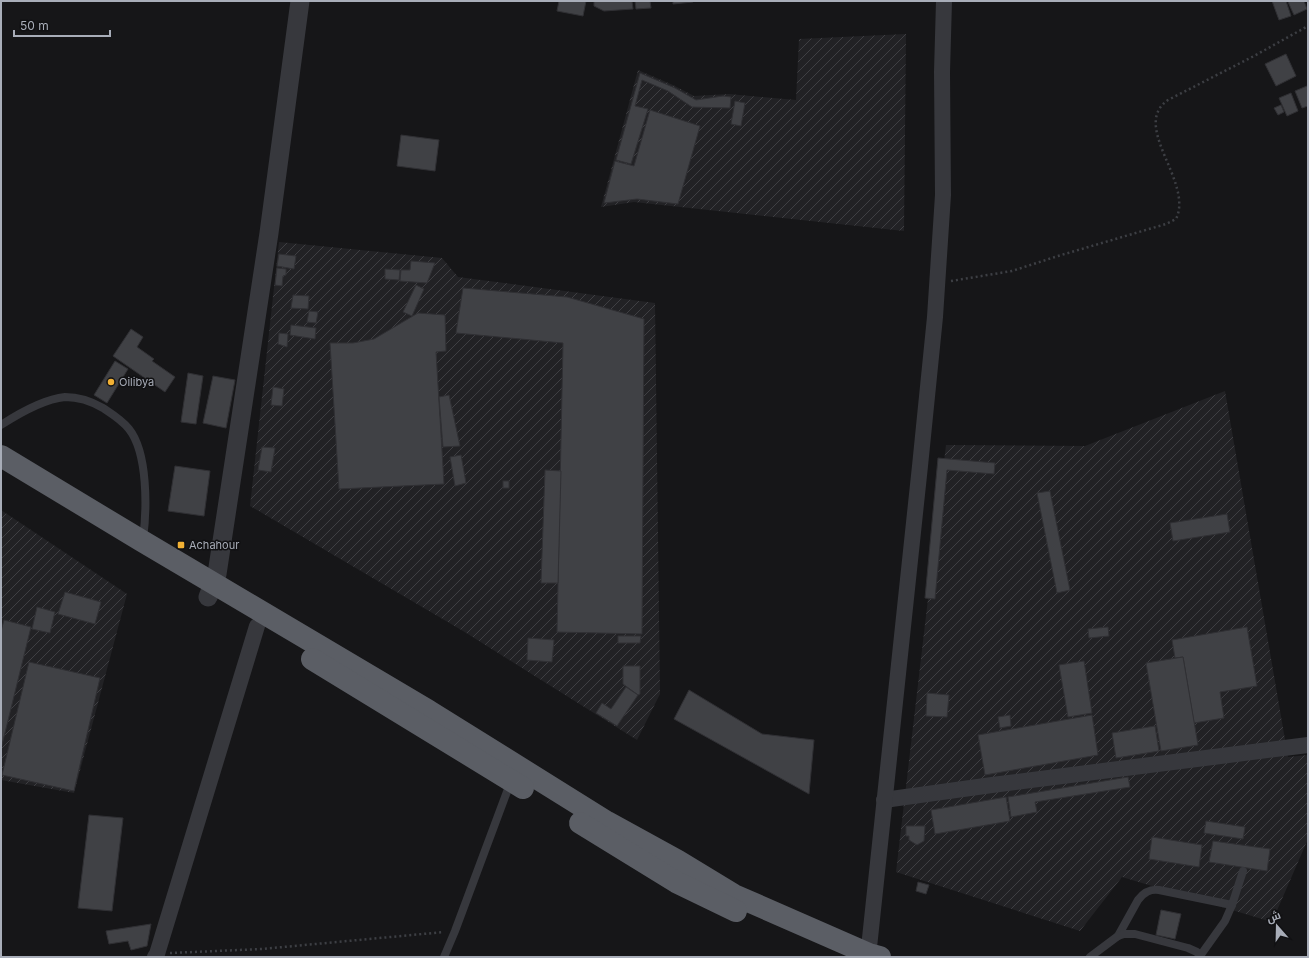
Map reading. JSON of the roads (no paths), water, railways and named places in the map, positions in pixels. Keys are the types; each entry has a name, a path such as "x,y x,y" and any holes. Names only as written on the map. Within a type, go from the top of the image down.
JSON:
{"highway":[{"path":"1,456 142,541 211,590 257,626 676,882 728,907 845,957"},
{"path":"1,472 429,711 607,822 678,861 734,895 872,956"}],"street":[{"path":"211,590 217,574 269,233 300,1"},
{"path":"872,956 884,800 935,317 943,195 942,72 944,1"},
{"path":"156,955 257,626"},
{"path":"884,800 1308,745"}],"lane":[{"path":"1,425 43,403 65,397 88,401 115,415 123,422 135,438 141,457 145,494 142,541"},
{"path":"444,957 511,780"},
{"path":"1090,957 1118,936 1124,934 1135,934 1188,948 1197,952 1200,956 1225,921 1243,871"},
{"path":"1118,936 1138,900 1147,891 1159,890 1232,905"}],"place":[{"name":"Oilibya","path":"111,382"},
{"name":"Achahour","path":"181,545"}]}
